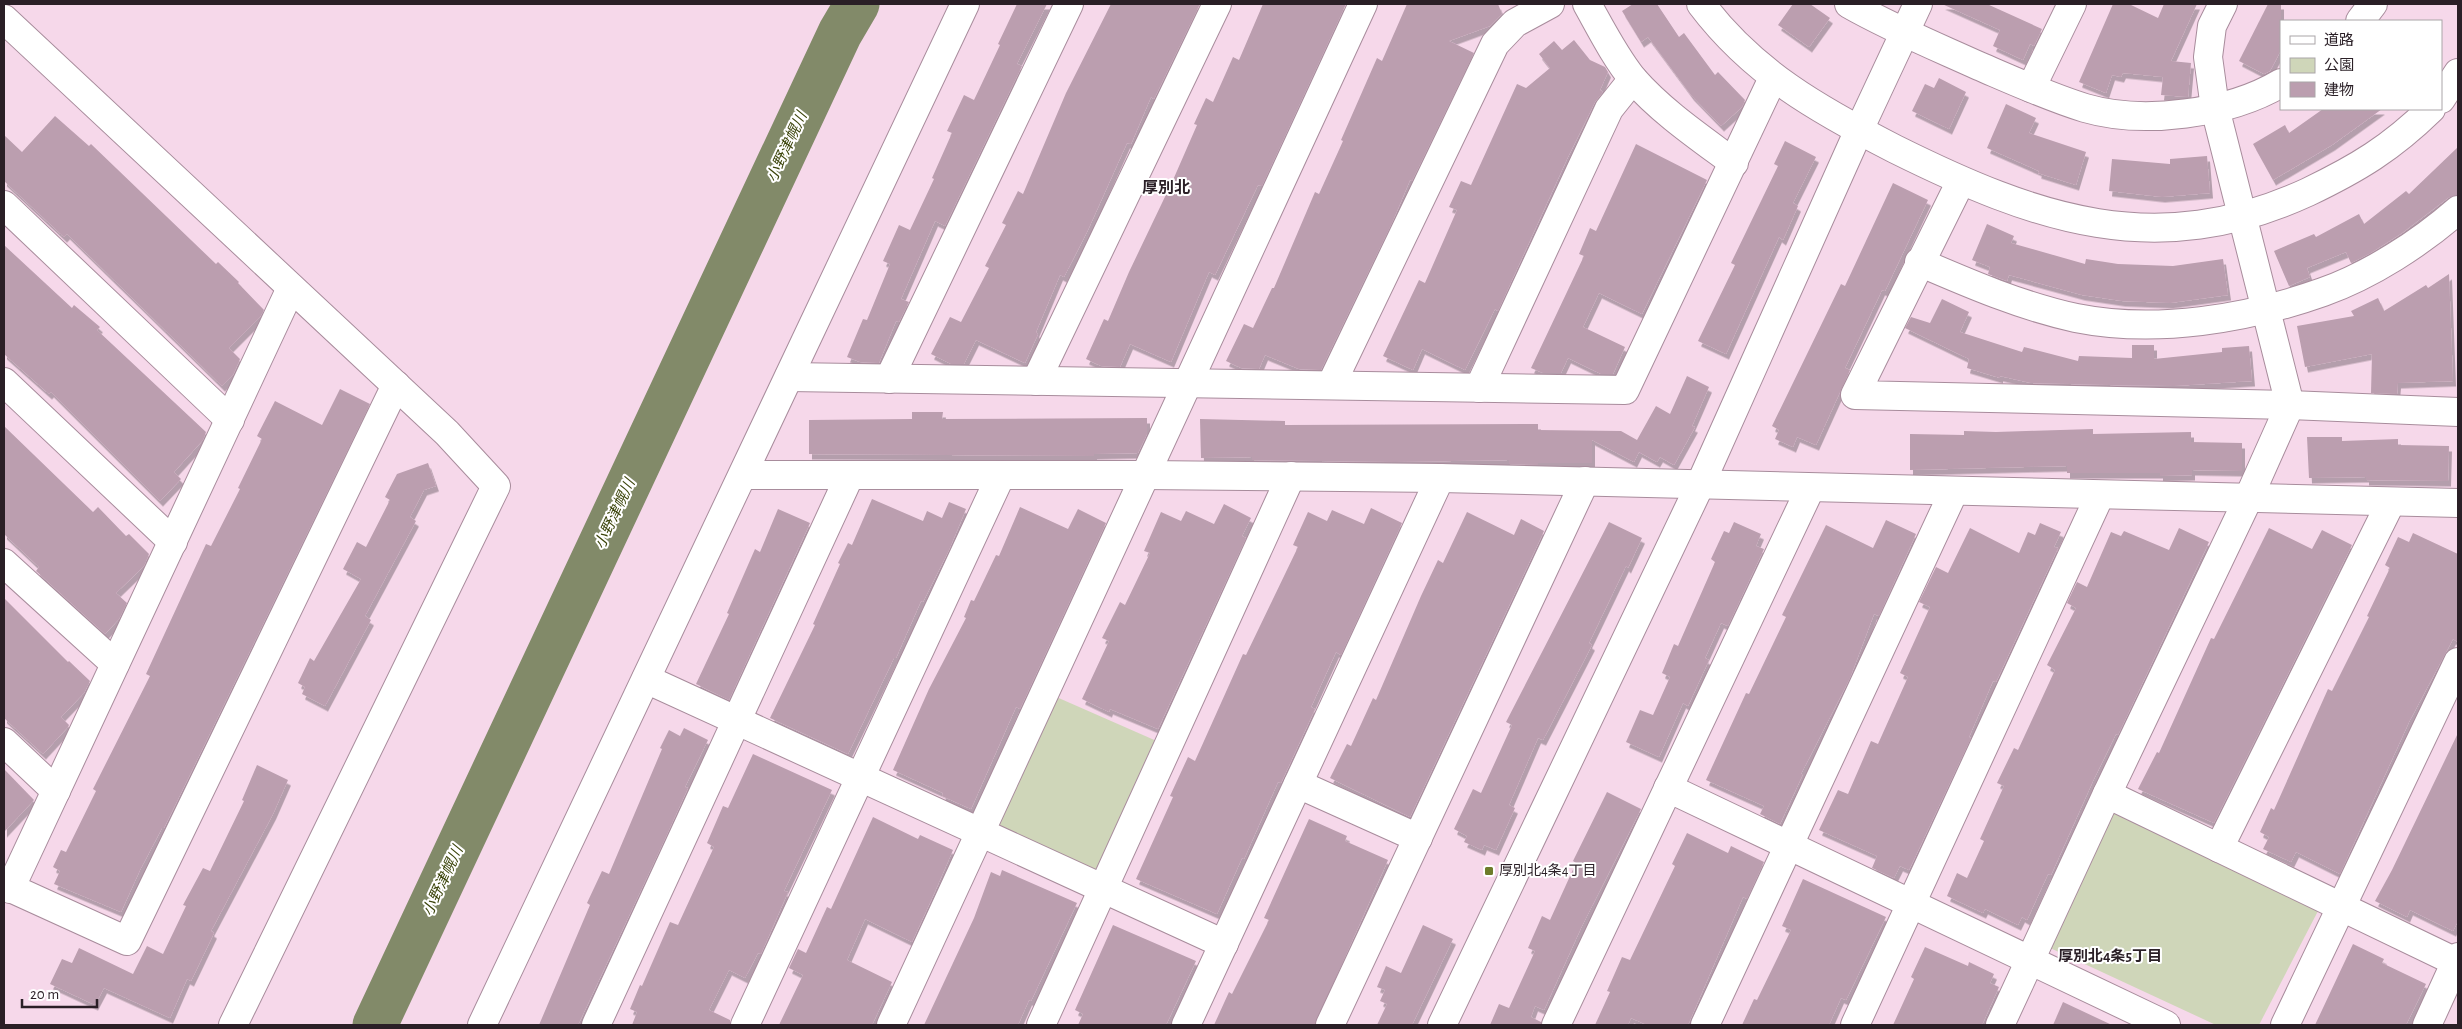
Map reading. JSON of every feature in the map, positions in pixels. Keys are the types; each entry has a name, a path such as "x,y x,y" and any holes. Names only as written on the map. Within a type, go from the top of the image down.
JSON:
{"street":[{"path":"482,1025 966,4"},
{"path":"889,378 1069,4"},
{"path":"1036,381 1217,4"},
{"path":"891,1025 1363,4"},
{"path":"1331,385 1495,44 1515,23 1550,4"},
{"path":"1587,4 1604,35 1633,79 1668,113 1734,164"},
{"path":"1701,4 1718,27 1773,78 1827,114 1961,181 2028,207 2085,222 2138,229 2190,225 2243,217 2292,199 2369,161 2409,131 2430,110"},
{"path":"1849,4 1904,34 2031,88 2087,109 2129,116 2168,115 2215,108 2270,90 2280,84"},
{"path":"1442,1025 1700,485 1859,130 1918,4"},
{"path":"2031,88 2072,4"},
{"path":"2000,1025 2106,794 2248,499 2290,405 2215,108 2208,57 2212,26 2223,4"},
{"path":"2361,20 2373,4"},
{"path":"7,29 396,385 447,433 496,486 232,1025"},
{"path":"2442,97 2458,73"},
{"path":"789,377 1625,390 1734,164 1773,78"},
{"path":"1479,388 1610,109 1633,79"},
{"path":"1961,181 1919,262 1855,395 2290,405 2458,412"},
{"path":"4,205 230,420"},
{"path":"1919,262 2009,299 2077,318 2134,324 2184,322 2265,308 2323,292 2392,258 2458,210"},
{"path":"291,288 56,791 7,887 128,941 396,385"},
{"path":"4,382 172,542"},
{"path":"743,475 1145,475 1440,478 1810,489 2458,503"},
{"path":"596,1025 850,475"},
{"path":"745,1025 1001,475"},
{"path":"1041,1025 1291,476"},
{"path":"1186,1025 1440,478"},
{"path":"1330,1025 1585,481"},
{"path":"1556,1025 1810,489"},
{"path":"1705,1025 1954,491"},
{"path":"1855,1025 2100,495"},
{"path":"2219,848 2390,502"},
{"path":"4,563 115,664"},
{"path":"2285,1025 2340,906 2458,662"},
{"path":"646,678 1224,944"},
{"path":"4,742 56,791"},
{"path":"1298,784 1418,838"},
{"path":"1668,788 1789,847 2031,960 2155,1023"},
{"path":"2106,794 2457,960 2427,1025"}],"green space":[{"path":"1045,692 1168,746 1103,889 980,832"},
{"path":"2112,812 2318,911 2259,1025 2216,1025 2048,947"}],"building":[{"path":"1017,4 1047,4 1017,64 1022,66 945,226 935,221 901,299 909,302 899,322 896,321 879,363 860,362 847,357 863,319 867,320 890,264 883,261 899,225 910,230 934,179 932,178 952,133 947,131 964,95 974,100"},
{"path":"1111,4 1200,4 1154,99 1151,97 1131,144 1127,143 1087,232 1064,277 1060,275 1025,363 976,340 964,364 951,364 931,354 950,317 961,322 989,268 985,266 1006,225 1002,223 1018,191 1023,194 1066,93"},
{"path":"1263,4 1346,4 1262,186 1258,185 1215,275 1209,272 1171,362 1130,344 1120,367 1101,366 1086,359 1104,319 1108,321 1173,180 1197,125 1194,124 1206,98 1213,102 1233,57 1239,60"},
{"path":"1407,4 1498,4 1502,14 1490,26 1449,41 1474,53 1412,181 1410,180 1392,223 1321,370 1299,369 1265,355 1259,369 1241,368 1226,361 1244,324 1253,328 1272,288 1274,288 1315,192 1319,194 1343,141 1341,140 1377,58 1382,61"},
{"path":"1633,4 1657,4 1679,37 1684,33 1715,75 1718,72 1745,100 1742,107 1721,126 1691,95 1648,37 1641,42 1622,11"},
{"path":"1793,4 1810,4 1830,18 1809,47 1778,25"},
{"path":"1942,4 1987,4 2042,29 2034,46 2030,44 2023,60 1993,46 2000,30"},
{"path":"2113,4 2129,4 2158,18 2164,4 2197,4 2171,61 2191,63 2188,97 2161,95 2163,77 2123,73 2121,77 2112,75 2106,93 2079,82"},
{"path":"2268,4 2281,4 2280,52 2270,71 2264,74 2239,61"},
{"path":"1574,40 1590,60 1605,67 1608,72 1600,90 1603,92 1595,102 1567,159 1498,311 1495,309 1465,370 1422,349 1413,370 1383,356 1419,280 1425,283 1457,210 1449,207 1461,181 1471,185 1517,84 1526,88 1550,68 1539,54 1554,41 1562,50"},
{"path":"1939,78 1966,92 1949,129 1912,111 1925,84 1934,88"},
{"path":"2006,104 2036,118 2029,133 2086,152 2076,185 2038,173 2039,171 1987,148"},
{"path":"2322,110 2381,110 2332,145 2273,180 2253,144 2285,125 2289,133"},
{"path":"55,116 89,146 91,144 216,264 218,262 239,282 264,310 260,317 229,348 240,359 233,375 222,386 67,234 64,237 4,181 4,135 22,152"},
{"path":"1785,141 1816,157 1793,203 1798,206 1783,240 1779,237 1726,354 1698,341 1735,265 1731,263 1778,166 1774,164"},
{"path":"1636,144 1707,180 1642,314 1599,293 1583,327 1625,347 1613,374 1601,374 1568,358 1561,373 1543,373 1531,368 1584,256 1579,254 1590,228 1596,231"},
{"path":"2458,147 2457,195 2448,198 2402,233 2369,254 2351,263 2346,252 2307,268 2310,277 2289,286 2274,251 2314,234 2316,237 2359,214 2364,224 2406,191 2409,194"},
{"path":"2207,156 2210,193 2162,197 2109,191 2112,159 2170,164 2170,159"},
{"path":"1893,183 1928,200 1885,291 1882,290 1845,368 1850,370 1816,445 1797,437 1793,447 1775,439 1779,430 1772,426 1841,284 1845,286"},
{"path":"1987,224 2014,236 2011,243 2085,264 2086,259 2118,264 2173,266 2223,259 2228,295 2170,303 2122,301 2082,295 2009,275 2007,281 1988,274 1990,267 1972,260"},
{"path":"4,245 72,308 74,305 100,327 97,330 206,432 203,440 174,472 181,479 160,501 51,392 49,394 4,354"},
{"path":"2449,274 2453,381 2398,383 2397,394 2371,393 2372,354 2305,367 2297,326 2354,316 2351,311 2378,298 2384,311 2426,285 2428,288"},
{"path":"1942,299 1969,312 1960,332 2022,352 2024,347 2078,361 2079,356 2132,358 2132,345 2154,345 2154,359 2222,352 2222,348 2249,346 2252,381 2174,386 2031,383 2000,376 2000,378 1967,368 1969,359 1905,328 1911,317 1930,323"},
{"path":"1687,376 1709,387 1692,426 1695,427 1674,465 1660,457 1657,462 1639,452 1634,462 1592,440 1592,463 1538,463 1538,465 1509,464 1509,460 1395,462 1252,460 1252,457 1201,458 1200,419 1285,421 1285,425 1538,424 1538,430 1621,431 1637,440 1656,406 1670,414"},
{"path":"340,389 370,404 164,828 162,828 140,870 121,912 54,884 60,871 53,867 61,850 66,852 96,791 93,789 150,676 146,674 206,544 211,546 240,489 238,488 262,439 257,436 275,401 322,425"},
{"path":"912,412 943,412 942,419 1147,418 1147,434 1138,453 1094,454 1094,456 809,454 809,420 912,419"},
{"path":"4,426 93,512 98,507 126,536 129,534 149,554 144,566 116,593 127,603 119,619 105,634 36,571 39,567 4,534"},
{"path":"2093,429 2093,434 2191,432 2191,442 2242,443 2242,471 2192,470 2192,475 2160,476 2160,473 2067,473 2067,466 1910,470 1910,434 1964,435 1964,431"},
{"path":"2307,437 2342,437 2342,441 2398,439 2398,445 2449,446 2448,481 2366,480 2366,477 2309,478"},
{"path":"428,463 436,486 424,490 410,517 416,521 365,616 371,620 325,706 302,694 305,687 298,683 310,658 314,661 361,579 343,569 357,542 366,547 390,500 385,497 397,474"},
{"path":"872,499 923,521 927,511 942,518 949,502 966,509 949,550 923,602 921,601 896,658 894,658 848,754 770,718 815,625 813,624 840,564 838,563 848,543 852,545"},
{"path":"1224,504 1251,518 1242,536 1246,538 1158,729 1110,709 1109,712 1082,699 1109,641 1102,638 1120,602 1125,605 1150,553 1144,551 1161,512 1181,521 1186,511 1214,524"},
{"path":"1020,507 1068,529 1078,509 1106,523 1020,709 1016,707 971,809 942,796 943,793 893,770 929,689 966,618 964,617 971,600 974,601 996,555 999,556"},
{"path":"1371,508 1402,523 1341,655 1336,652 1311,707 1315,709 1281,783 1278,782 1217,914 1136,879 1173,797 1170,796 1188,757 1195,761 1243,654 1246,655 1298,547 1293,545 1308,512 1327,521 1332,510 1364,524"},
{"path":"778,509 810,523 729,700 696,684 729,614 727,613 755,549 760,552"},
{"path":"1467,512 1514,535 1521,519 1544,531 1410,817 1330,778 1347,744 1351,746 1373,698 1376,700 1438,560 1443,563"},
{"path":"1886,520 1916,534 1879,616 1874,614 1850,678 1801,774 1803,774 1780,824 1760,814 1764,806 1706,780 1746,693 1749,694 1786,617 1782,615 1826,525 1873,548"},
{"path":"1609,522 1642,538 1628,568 1626,566 1589,643 1592,645 1543,740 1538,738 1509,805 1515,808 1496,850 1484,845 1482,850 1464,842 1467,836 1454,829 1473,789 1481,793 1512,725 1506,722"},
{"path":"1734,522 1761,534 1756,546 1764,549 1728,626 1721,623 1705,658 1709,660 1688,706 1683,703 1659,757 1626,742 1640,710 1653,715 1670,677 1662,673 1674,644 1678,646 1715,562 1711,559 1724,531 1729,533"},
{"path":"2040,523 2061,532 2054,547 2058,548 1996,682 1993,681 1969,737 1971,738 1909,870 1900,866 1894,878 1872,868 1877,856 1819,830 1838,790 1848,794 1871,741 1878,744 1908,677 1900,673 1930,607 1919,602 1936,567 1948,573 1970,528 2019,553 2028,532 2035,535"},
{"path":"2179,528 2209,542 2118,735 2116,734 2093,781 2051,875 2048,874 2027,920 2022,917 2018,925 1985,909 1983,913 1947,896 1957,873 1967,878 1984,841 1980,839 2004,786 1997,783 2014,748 2018,750 2055,670 2047,665 2076,608 2067,603 2077,582 2087,587 2111,532 2121,536 2124,531 2169,550"},
{"path":"2269,528 2312,549 2322,530 2352,545 2214,823 2138,789 2157,752 2159,753 2211,638 2214,639"},
{"path":"2413,533 2458,554 2458,642 2453,639 2409,722 2340,874 2296,852 2291,862 2263,849 2269,837 2260,832 2271,808 2274,810 2328,689 2332,691 2369,617 2367,616 2390,568 2385,565 2398,537 2409,542"},
{"path":"4,598 68,662 90,681 84,693 61,717 69,725 68,727 43,754 4,718"},
{"path":"684,728 708,740 685,787 688,788 664,841 578,1025 539,1025 590,905 587,903 602,871 609,874 662,749 660,748 669,730 680,736"},
{"path":"2458,733 2458,921 2453,931 2410,910 2407,917 2375,901 2392,870"},
{"path":"753,754 832,790 784,891 788,892 761,954 758,953 745,978 729,970 709,1010 730,1020 730,1025 632,1025 637,1012 630,1009 640,985 642,986 670,922 678,925 714,847 707,843 723,806 728,808"},
{"path":"257,765 288,780 273,814 211,931 214,933 191,981 187,979 170,1018 104,988 95,1005 50,984 62,959 72,963 79,948 133,974 147,946 163,954 186,906 183,905 203,868 210,871 244,801 242,800"},
{"path":"4,769 34,800 4,832"},
{"path":"1607,792 1641,809 1581,928 1544,1010 1535,1006 1531,1017 1541,1022 1541,1025 1490,1025 1499,1004 1509,1008 1535,951 1528,948 1542,916 1550,920 1576,863 1573,861"},
{"path":"873,817 918,839 920,835 953,850 933,896 912,942 865,919 847,960 892,982 872,1025 779,1025 803,975 789,968 798,949 806,953 827,907 831,909"},
{"path":"1309,819 1347,836 1345,841 1388,860 1315,1025 1214,1025 1229,992 1232,994 1269,920 1264,918"},
{"path":"1687,833 1728,853 1731,846 1764,862 1747,899 1743,897 1688,1025 1647,1025 1631,1018 1628,1025 1595,1025 1610,992 1607,991 1622,957 1630,960 1675,866 1672,864"},
{"path":"1002,870 1077,903 1031,1001 1029,1000 1018,1025 924,1025 974,918 991,872 1000,876"},
{"path":"1803,879 1886,917 1846,1000 1841,998 1829,1025 1742,1025 1754,999 1757,1000 1791,930 1782,926"},
{"path":"1113,925 1196,961 1166,1025 1078,1025 1083,1014 1075,1010"},
{"path":"1423,925 1453,939 1412,1025 1377,1025 1387,1004 1380,1001 1385,990 1377,987 1386,966 1401,973"},
{"path":"2353,944 2384,959 2382,963 2426,984 2406,1025 2315,1025"},
{"path":"1925,947 1968,966 1969,962 1994,974 1990,983 1999,987 1982,1025 1893,1025 1914,979 1911,977"},
{"path":"2063,1002 2112,1025 2053,1025"}],"waterway":[{"name":"小野津幌川","path":"375,1025 840,33 857,4"}],"place":[{"name":"厚別北4条4丁目","path":"1489,871"}],"district":[{"name":"厚別北","path":"1166,188"},
{"name":"厚別北4条5丁目","path":"2110,956"}]}
